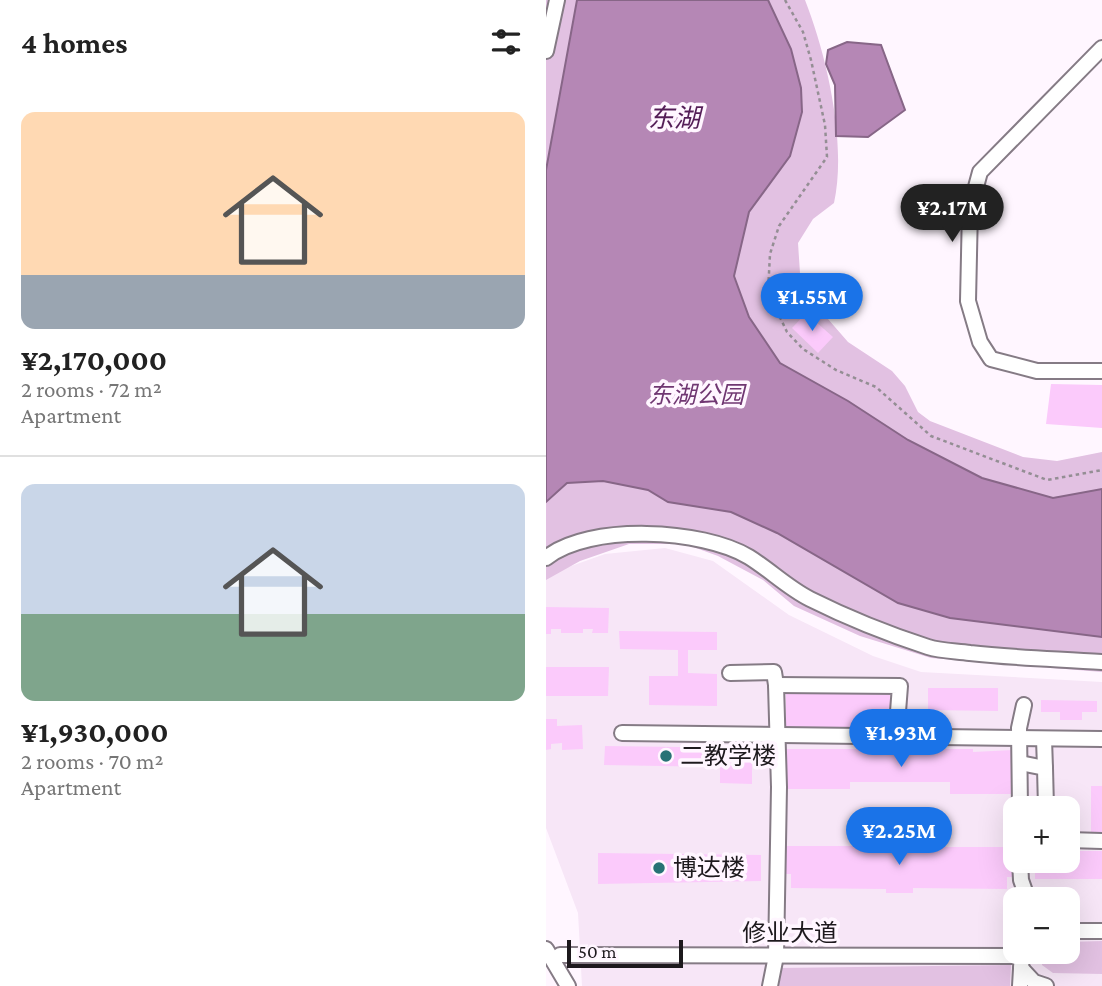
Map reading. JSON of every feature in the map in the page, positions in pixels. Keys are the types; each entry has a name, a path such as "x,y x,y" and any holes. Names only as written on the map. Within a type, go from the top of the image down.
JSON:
{"street":[{"path":"546,51 557,0"},
{"path":"1102,48 980,172 970,209 968,301 980,342 991,359 1037,371 1102,371"},
{"path":"546,558 555,551 603,537 665,533 707,539 749,557 809,599 877,629 932,648 1009,657 1102,662"},
{"path":"730,673 774,672 776,685 776,957 770,986"},
{"path":"776,685 900,686 896,737"},
{"path":"1020,796 1020,739 1024,705"},
{"path":"622,733 1102,739"},
{"path":"1044,739 1046,796"},
{"path":"1020,764 1045,768"},
{"path":"1080,841 1102,841"},
{"path":"1080,931 1102,931"},
{"path":"553,952 568,986"},
{"name":"修业大道","path":"553,952 1003,959"},
{"path":"1020,986 1021,964"},
{"path":"1024,964 1034,982 1046,986"}],"path":[{"path":"785,0 803,32 811,60 827,149 827,157 820,171 779,226 770,254 768,292 787,332 803,349 836,370 876,387 931,436 1047,480 1102,470"}],"shaded area":[{"path":"665,548 713,561 789,615 873,656 921,672 1102,682 1102,986 582,986 578,913 546,828 546,575 605,554"}],"green space":[{"name":"东湖","path":"546,0 805,0 821,47 833,100 838,154 834,203 813,219 798,243 801,288 848,342 892,371 905,386 918,412 930,421 1023,457 1057,461 1102,452 1102,672 931,658 860,636 794,606 763,580 718,556 685,544 629,544 580,561 546,580"},
{"path":"1102,941 1102,974 1053,973 1042,965 1080,964 1080,942"},
{"path":"1011,965 1010,986 779,986 780,968"}],"water":[{"name":"东湖","path":"577,0 768,0 791,49 801,88 802,112 790,156 749,212 734,276 749,317 780,363 848,401 908,440 982,478 1053,498 1102,489 1102,637 950,618 898,603 777,533 731,512 668,502 648,490 603,481 567,483 546,502 546,170"},
{"path":"847,42 881,45 905,110 868,137 836,136 835,85 826,64 828,50"}],"building":[{"path":"806,313 833,337 818,353 792,328"},
{"path":"1051,384 1102,385 1102,428 1046,424"},
{"path":"546,607 609,608 608,633 592,633 593,629 583,629 583,633 561,633 561,629 551,629 551,634 546,634"},
{"path":"619,631 717,632 717,650 688,650 688,673 717,674 717,706 649,705 649,676 678,676 678,650 620,649"},
{"path":"546,667 609,667 608,696 546,696"},
{"path":"928,688 998,688 998,711 928,710"},
{"path":"786,693 890,693 890,727 786,727"},
{"path":"1041,700 1097,701 1097,712 1082,712 1082,720 1060,720 1060,712 1041,712"},
{"path":"546,719 557,719 557,726 582,725 583,749 562,750 562,743 551,744 551,749 546,750"},
{"name":"二教学楼","path":"605,746 752,748 752,784 720,783 720,767 604,765"},
{"path":"786,749 973,749 973,752 1013,750 1012,794 950,794 950,782 850,782 850,789 786,789"},
{"path":"1091,786 1102,786 1102,833 1091,833"},
{"path":"885,842 914,842 914,847 1003,847 1003,873 1013,873 1013,877 1007,877 1007,887 1003,889 913,888 913,893 886,893 886,889 791,888 791,874 785,874 785,846 885,846"},
{"path":"1080,851 1102,851 1102,879 1035,879 1035,873 1080,873"},
{"name":"博达楼","path":"598,853 761,855 761,881 598,884"}],"place":[{"name":"二教学楼","path":"666,756"},
{"name":"博达楼","path":"659,868"}],"park label":[{"name":"东湖公园","path":"696,395"}]}
